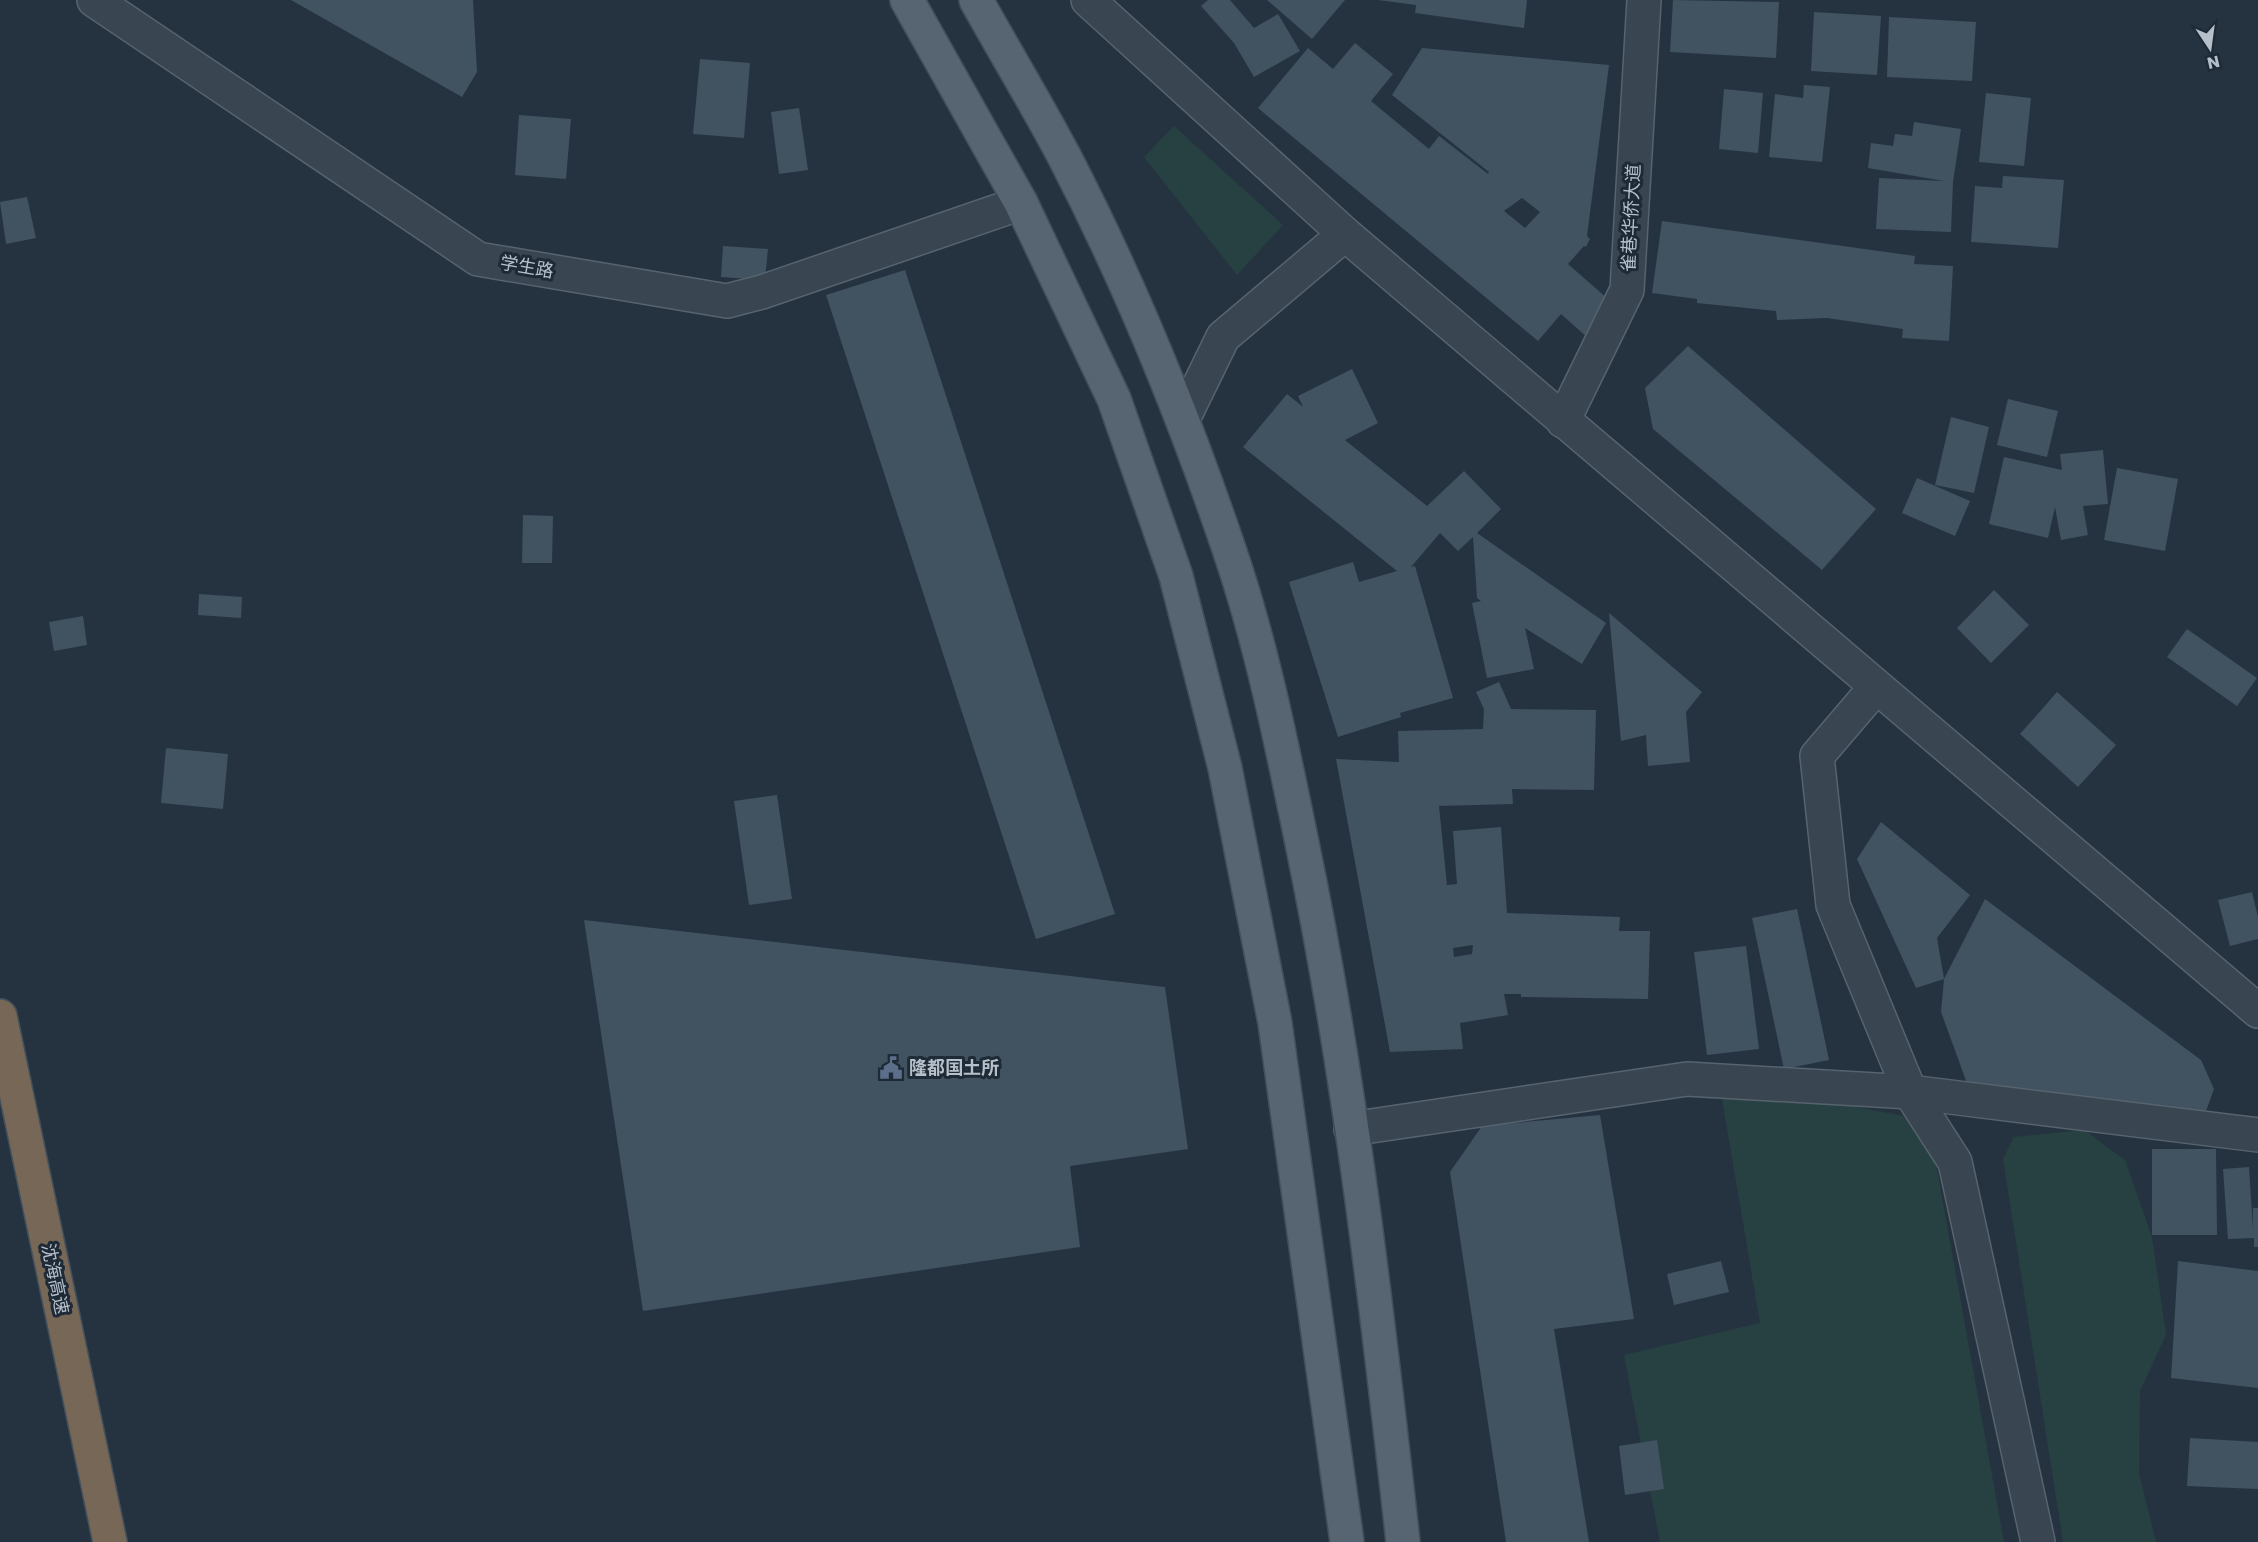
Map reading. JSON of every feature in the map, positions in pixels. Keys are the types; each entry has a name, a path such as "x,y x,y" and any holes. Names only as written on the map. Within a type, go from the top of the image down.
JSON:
{"highway":[{"name":"沈海高速","path":"0,1016 110,1542"}],"main road":[{"path":"907,0 1022,203 1114,399 1176,576 1225,768 1275,1023 1347,1542"},
{"path":"976,0 1063,155 1123,278 1182,419 1231,556 1279,731 1321,933 1373,1273 1403,1542"}],"street":[{"name":"学生路","path":"94,0 478,259 727,301 762,292 1022,203"},
{"path":"1088,0 1345,234 1563,422 2258,1011"},
{"name":"雀巷华侨大道","path":"1563,422 1627,290 1644,0"},
{"path":"1182,419 1223,337 1345,234"},
{"path":"1876,687 1817,756 1833,905 1910,1092 1955,1162 2038,1542"},
{"path":"1351,1129 1687,1079 1910,1092 2258,1135"}],"green space":[{"path":"1174,126 1283,225 1237,275 1144,157"},
{"path":"1719,1081 1909,1117 1931,1136 2004,1542 1660,1542 1624,1355 1760,1323"},
{"path":"2084,1130 2125,1160 2152,1237 2166,1335 2140,1391 2139,1474 2156,1542 2063,1542 2003,1159 2014,1137"}],"building":[{"path":"291,0 473,0 477,72 462,97"},
{"path":"1208,0 1230,0 1254,28 1278,14 1300,51 1254,77 1234,43 1201,6"},
{"path":"1267,0 1345,0 1312,39"},
{"path":"1378,0 1527,0 1524,28 1415,13 1416,5"},
{"path":"1673,0 1779,2 1776,58 1670,52"},
{"path":"1814,12 1881,16 1877,75 1811,71"},
{"path":"1889,17 1976,22 1972,81 1887,77"},
{"path":"1355,43 1393,74 1371,101 1429,149 1439,136 1488,174 1489,172 1392,95 1422,48 1609,65 1587,236 1590,239 1586,247 1584,246 1568,264 1617,307 1588,338 1561,314 1538,341 1258,108 1308,48 1333,69","holes":["1522,198 1540,212 1525,228 1504,211"]},
{"path":"700,59 750,63 744,138 693,134"},
{"path":"1804,85 1830,87 1822,162 1769,157 1775,94 1803,98"},
{"path":"1724,89 1763,93 1758,153 1719,149"},
{"path":"1986,93 2031,98 2024,166 1979,162"},
{"path":"799,108 808,170 779,174 771,112"},
{"path":"519,115 571,119 566,179 515,175"},
{"path":"1914,122 1961,129 1953,182 1951,232 1876,229 1879,178 1944,181 1868,168 1871,143 1893,146 1895,134 1912,136"},
{"path":"2003,176 2064,180 2058,248 1971,242 1975,186 2002,188"},
{"path":"27,197 36,238 6,244 0,202"},
{"path":"1662,221 1915,256 1914,264 1953,266 1949,341 1902,338 1903,329 1827,318 1777,320 1776,311 1697,303 1697,299 1652,293"},
{"path":"723,246 768,249 765,280 721,277"},
{"path":"905,270 1115,914 1036,939 826,295"},
{"path":"1688,346 1876,509 1822,570 1653,429 1645,388"},
{"path":"1352,369 1378,423 1345,440 1427,506 1464,471 1501,509 1477,533 1606,623 1582,664 1525,628 1534,669 1487,678 1472,603 1481,601 1477,598 1473,537 1458,551 1440,533 1411,567 1415,566 1453,698 1400,713 1401,717 1338,737 1289,582 1353,562 1359,582 1397,571 1243,447 1287,394 1303,407 1298,396"},
{"path":"2008,399 2058,411 2047,457 1997,445"},
{"path":"1951,417 1989,427 1974,493 1935,485"},
{"path":"2103,450 2108,504 2083,506 2088,535 2061,540 2055,507 2048,538 1989,524 2004,457 2062,470 2060,454"},
{"path":"2117,468 2178,479 2165,551 2104,540"},
{"path":"1917,478 1970,501 1955,536 1902,513"},
{"path":"523,515 553,516 552,563 522,563"},
{"path":"1994,590 2029,625 1991,663 1957,628"},
{"path":"199,594 242,597 241,618 198,615"},
{"path":"1609,613 1702,692 1686,712 1690,762 1648,766 1646,735 1621,741"},
{"path":"83,616 87,645 54,651 49,622"},
{"path":"2187,629 2257,678 2237,706 2167,657"},
{"path":"1499,682 1511,709 1596,710 1594,790 1512,789 1513,804 1439,806 1447,885 1457,884 1453,831 1501,827 1507,913 1620,917 1619,931 1650,931 1648,999 1521,997 1521,994 1504,994 1508,1015 1460,1023 1463,1049 1390,1052 1336,759 1399,762 1398,731 1483,729 1484,709 1476,692","holes":["1473,945 1472,954 1454,957 1453,948"]},
{"path":"2057,692 2116,745 2078,787 2020,734"},
{"path":"166,748 228,754 223,809 161,803"},
{"path":"777,795 792,899 749,905 734,801"},
{"path":"1881,822 1970,895 1937,938 1944,979 1916,988 1857,859"},
{"path":"2252,892 2258,917 2258,939 2230,946 2218,900"},
{"path":"1985,899 2201,1060 2214,1089 2202,1122 1972,1097 1941,1012 1944,979"},
{"path":"1797,909 1829,1060 1784,1069 1752,918"},
{"name":"隆都国土所","path":"584,920 1165,987 1188,1149 1070,1166 1080,1247 643,1311"},
{"path":"1746,946 1759,1049 1707,1055 1694,952"},
{"path":"1600,1115 1634,1319 1554,1329 1589,1542 1506,1542 1450,1172 1482,1126"},
{"path":"2152,1149 2216,1149 2217,1235 2152,1235"},
{"path":"2249,1167 2253,1230 2253,1208 2258,1208 2258,1247 2254,1247 2254,1238 2228,1239 2223,1169"},
{"path":"1721,1261 1729,1292 1674,1305 1667,1274"},
{"path":"2178,1261 2258,1271 2258,1388 2171,1378"},
{"path":"2190,1438 2258,1442 2258,1489 2187,1486"},
{"path":"1657,1440 1664,1489 1625,1495 1619,1446"}],"place":[{"name":"隆都国土所","path":"891,1068"}]}
